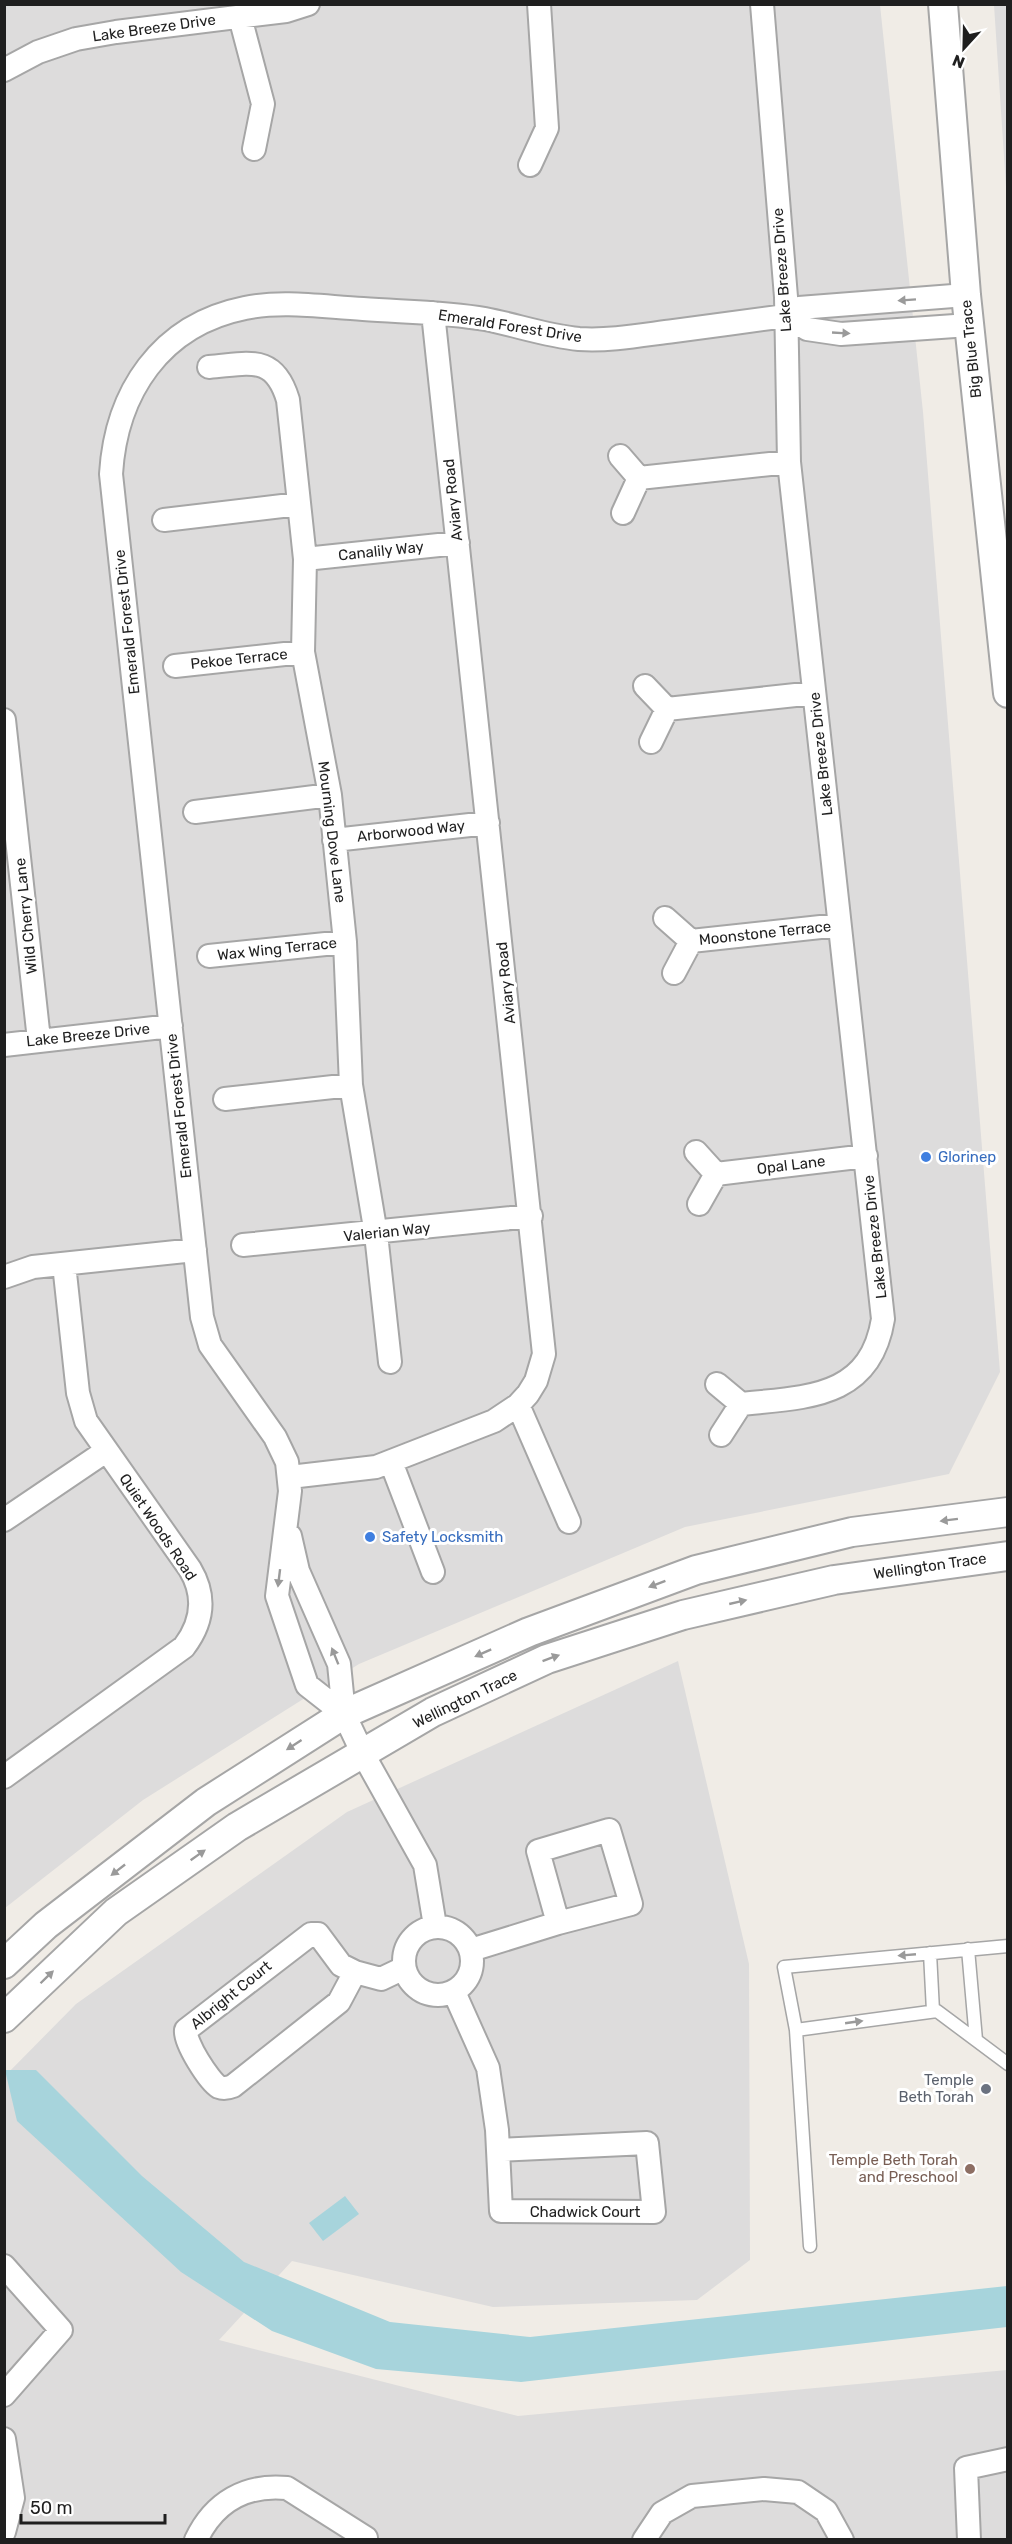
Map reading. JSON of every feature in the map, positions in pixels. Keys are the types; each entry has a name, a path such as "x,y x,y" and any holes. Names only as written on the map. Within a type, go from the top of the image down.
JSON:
{"street":[{"name":"Lake Breeze Drive","path":"4,70 38,52 76,39 286,11 308,4"},
{"path":"530,165 547,128 539,4"},
{"name":"Lake Breeze Drive","path":"741,1404 808,1397 836,1389 860,1371 876,1348 883,1319 867,1156 789,462 786,316 762,4"},
{"name":"Big Blue Trace","path":"943,4 966,295 1008,693"},
{"path":"240,17 263,104 254,149"},
{"name":"Emerald Forest Drive","path":"344,1714 307,1685 277,1596 290,1478 282,1449 210,1345 202,1317 111,474 113,447 119,420 129,395 143,372 161,351 194,327 219,315 245,308 272,305 433,313 486,319 576,338 607,340 786,316 799,308 966,295"},
{"name":"Aviary Road","path":"290,1478 376,1467 494,1421 518,1405 536,1382 544,1354 433,313"},
{"path":"786,316 807,329 842,334 969,325"},
{"name":"Mourning Dove Lane","path":"209,367 255,363 274,371 284,386 288,400 305,559 303,652 330,795 345,942 351,1085 376,1234 390,1362"},
{"path":"620,456 639,478"},
{"path":"639,478 789,462"},
{"path":"623,513 639,478"},
{"path":"164,520 299,504"},
{"name":"Canalily Way","path":"305,559 458,543"},
{"name":"Pekoe Terrace","path":"175,666 303,652"},
{"path":"645,686 667,709"},
{"path":"667,709 814,693"},
{"path":"651,742 667,709"},
{"name":"Wild Cherry Lane","path":"4,720 39,1040"},
{"path":"195,813 330,795"},
{"name":"Arborwood Way","path":"334,840 489,823"},
{"path":"665,918 691,941 674,974"},
{"name":"Moonstone Terrace","path":"691,941 840,925"},
{"name":"Wax Wing Terrace","path":"209,956 345,942"},
{"name":"Lake Breeze Drive","path":"4,1045 171,1026"},
{"path":"225,1099 351,1085"},
{"path":"696,1152 716,1174 699,1204"},
{"name":"Opal Lane","path":"716,1174 867,1156"},
{"name":"Valerian Way","path":"243,1245 376,1234 531,1216"},
{"path":"4,1277 18,1270 195,1250"},
{"name":"Quiet Woods Road","path":"4,1777 184,1647 199,1623 201,1601 196,1580 93,1432 81,1407 64,1264"},
{"path":"717,1384 741,1404 721,1435"},
{"path":"518,1405 569,1522"},
{"path":"4,1520 106,1451"},
{"path":"391,1462 433,1572"},
{"path":"4,1964 46,1925 206,1802 344,1714 529,1632 696,1570 852,1532 1008,1512"},
{"name":"Emerald Forest Drive","path":"286,1520 298,1571 339,1664 344,1714 363,1754 425,1865 435,1926"},
{"name":"Wellington Trace","path":"4,2018 116,1912 237,1827 433,1712 547,1659 683,1615 834,1580 1008,1556"},
{"path":"471,1950 558,1923 631,1904 609,1830 538,1851 558,1923"},
{"path":"435,1926 457,1931 471,1950 472,1969 468,1978 454,1992 444,1995 423,1992 408,1978 404,1968 407,1946 414,1936 435,1926"},
{"name":"Albright Court","path":"355,1972 339,2002 233,2086 226,2089 217,2086 187,2044 186,2030 311,1934 318,1934 341,1965 355,1972 381,1979 404,1968"},
{"name":"Chadwick Court","path":"454,1992 488,2068 498,2150 501,2211 654,2212 647,2143 498,2150"},
{"path":"4,2266 62,2330 4,2396"},
{"path":"4,2439 13,2498 4,2532"},
{"path":"969,2540 966,2468 1008,2459"},
{"path":"196,2540 210,2515 232,2497 252,2490 273,2487 287,2488 366,2538"},
{"path":"644,2540 662,2513 692,2496 765,2489 798,2492 826,2511 842,2540"}],"lane":[{"path":"810,2246 796,2030 784,1967 1008,1946"},
{"path":"968,1950 976,2040"},
{"path":"930,1953 933,2011"},
{"path":"796,2030 937,2011 1008,2064"}],"shaded area":[{"path":"5,5 880,5 923,412 1000,1372 949,1474 685,1527 359,1664 143,1800 5,1908"},
{"path":"994,5 1007,5 1007,202"},
{"path":"678,1661 749,1964 750,2260 697,2300 493,2307 292,2261 219,2340 518,2416 1007,2370 1007,2539 5,2540 5,2076 76,2004 347,1812"}],"water":[{"path":"5,2070 36,2070 142,2176 244,2262 390,2322 530,2337 1007,2286 1007,2327 521,2382 376,2369 272,2331 181,2272 17,2121"},
{"path":"345,2196 359,2214 323,2241 309,2223"}],"place":[{"name":"Glorinep","path":"926,1157"},
{"name":"Safety Locksmith","path":"370,1537"},
{"name":"Temple Beth Torah","path":"986,2089"},
{"name":"Temple Beth Torah and Preschool","path":"970,2169"}]}
